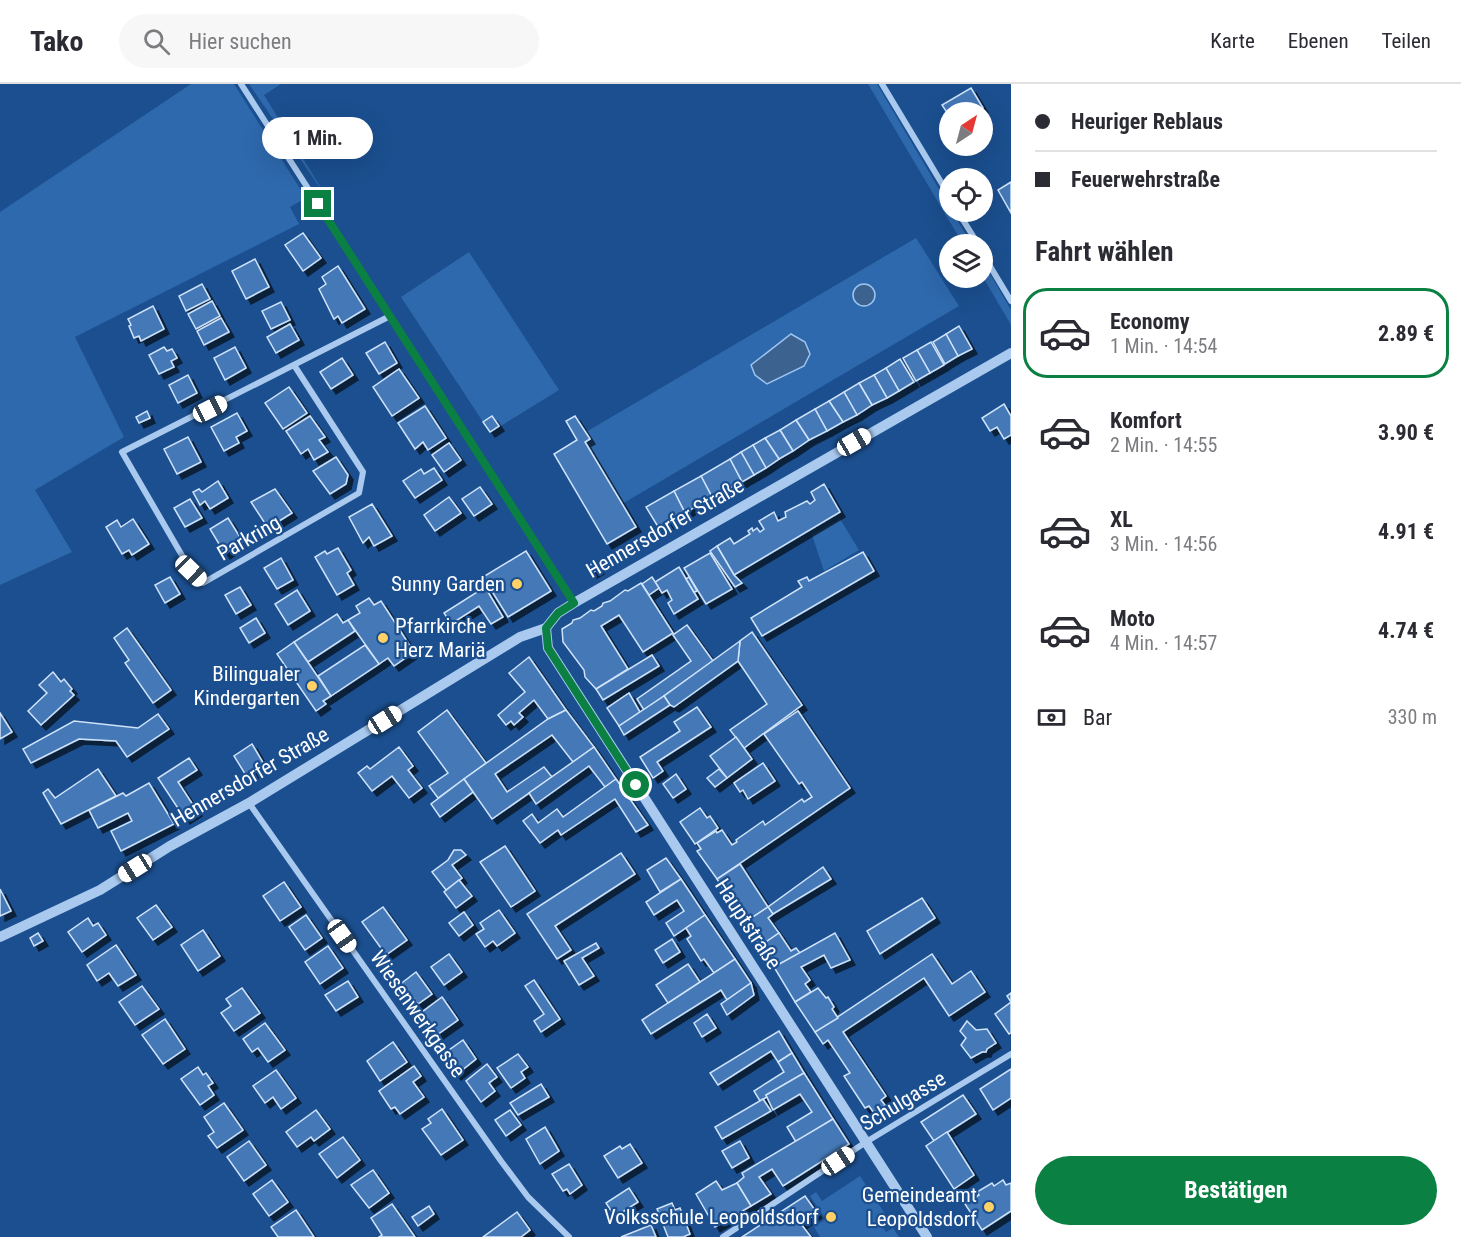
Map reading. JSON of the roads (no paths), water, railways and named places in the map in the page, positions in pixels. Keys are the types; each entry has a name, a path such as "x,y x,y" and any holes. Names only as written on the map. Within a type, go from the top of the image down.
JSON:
{"street":[{"path":"241,84 574,603"},
{"path":"882,84 939,180"},
{"path":"993,271 1011,301"},
{"name":"Parkring","path":"294,365 363,472 359,493 203,583 191,571 122,452 390,316"},
{"name":"Hennersdorfer Straße","path":"0,937 100,890 170,846 249,803 520,637 546,628 558,613 574,603 1011,353"},
{"name":"Hauptstraße","path":"546,628 548,648 927,1237"},
{"name":"Wiesenwerkgasse","path":"249,803 508,1170 528,1197 569,1237"},
{"name":"Schulgasse","path":"723,1237 866,1142 1011,1054"}],"place":[{"name":"Sunny Garden","path":"517,584"},
{"name":"Pfarrkirche Herz Mariä","path":"383,638"},
{"name":"Bilingualer Kindergarten","path":"312,686"},
{"name":"Gemeindeamt Leopoldsdorf","path":"989,1207"},
{"name":"Volksschule Leopoldsdorf","path":"831,1217"}]}
